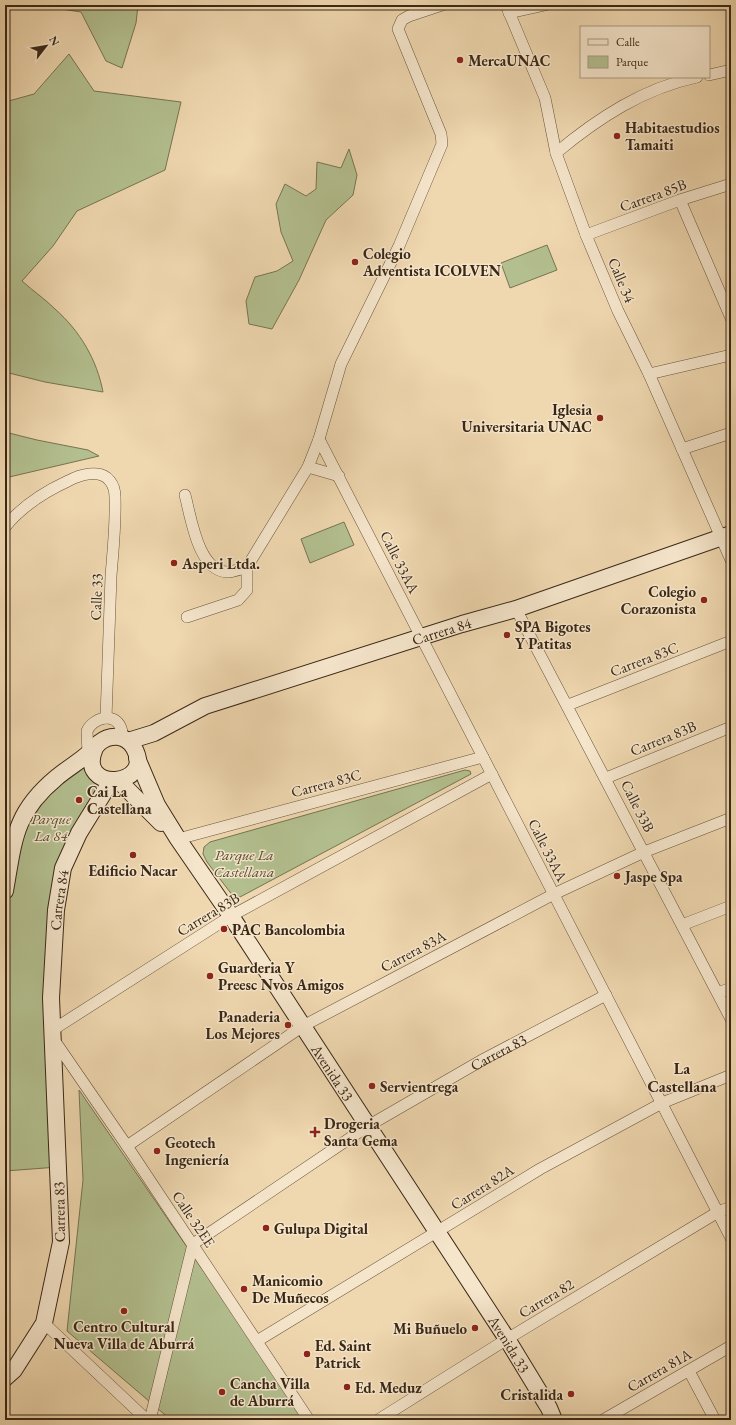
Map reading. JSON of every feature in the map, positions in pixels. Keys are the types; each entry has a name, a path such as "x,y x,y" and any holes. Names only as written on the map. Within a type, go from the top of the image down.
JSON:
{"street":[{"path":"187,617 238,600 247,590 247,567 308,467 319,440 341,364 399,246 442,144 441,134 398,29 402,20 409,16 442,5"},
{"path":"507,9 546,5"},
{"name":"Calle 34","path":"507,9 545,98 556,153 586,235 618,311 649,374 682,449 727,536 731,560"},
{"path":"710,74 731,70"},
{"path":"556,153 582,131 636,98 662,86 693,78"},
{"name":"Carrera 85B","path":"586,235 680,200 731,184"},
{"path":"680,200 731,318"},
{"path":"649,374 731,355"},
{"path":"682,449 731,433"},
{"name":"Calle 33AA","path":"319,440 339,476 731,1238"},
{"path":"308,467 339,476"},
{"name":"Calle 33","path":"5,526 14,515 33,500 73,478 89,474 99,474 109,479 114,487 116,522 112,574 106,718"},
{"path":"185,495 198,544 205,558 213,567 228,572 247,567"},
{"name":"Carrera 84","path":"131,747 205,706 462,624 516,609 727,536"},
{"name":"Calle 33B","path":"516,609 568,705 731,1019"},
{"name":"Carrera 83C","path":"568,705 731,641"},
{"path":"106,718 118,723 131,747 136,764 130,775 115,781 101,777 94,769 87,731 89,726 96,720 106,718"},
{"name":"Carrera 83B","path":"606,778 731,727"},
{"path":"5,891 13,844 28,806 44,789 99,743 110,737 131,747"},
{"name":"Avenida 33","path":"131,747 157,805 178,839 231,916 507,1339 552,1414 559,1420"},
{"name":"Carrera 83C","path":"178,839 483,756"},
{"name":"Carrera 83B","path":"52,1033 231,916 492,774"},
{"name":"Carrera 84","path":"52,1033 50,998 56,910 63,868 79,833 115,781"},
{"name":"Avenida 33","path":"115,781 178,839"},
{"name":"Carrera 83A","path":"127,1146 303,1026 554,894 644,852 731,818"},
{"path":"682,925 731,906"},
{"path":"718,993 731,988"},
{"name":"Carrera 83","path":"193,1244 368,1126 484,1059 606,995"},
{"name":"Calle 32EE","path":"52,1033 309,1420"},
{"name":"Carrera 83","path":"5,1378 14,1370 44,1323 61,1242 52,1033"},
{"name":"Carrera 82A","path":"257,1342 540,1169 662,1104 731,1076"},
{"name":"Carrera 82","path":"378,1420 507,1339 718,1212 731,1207"},
{"path":"44,1323 148,1420 193,1244"},
{"name":"Carrera 81A","path":"602,1420 731,1346"},
{"path":"689,1371 715,1420"}],"green space":[{"path":"35,5 138,5 136,23 122,68 106,61 81,12"},
{"path":"69,54 94,91 181,102 165,170 77,211 53,246 22,281 64,318 80,336 92,357 103,392 45,382 5,372 5,102 34,94"},
{"path":"349,149 357,175 353,195 326,220 299,280 272,329 249,324 246,301 255,277 277,271 293,261 281,232 276,204 285,184 306,196 316,189 317,162 341,168"},
{"path":"547,245 557,270 510,288 501,263"},
{"path":"5,432 88,450 99,456 5,478"},
{"path":"344,522 354,545 310,563 301,539"},
{"name":"Parque La 84","path":"92,757 111,781 74,843 58,899 58,1167 5,1171 5,891 26,811"},
{"name":"Parque La Castellana","path":"465,770 470,771 471,774 240,897 233,896 207,862 203,854 204,847 210,842"},
{"path":"79,1090 306,1420 171,1420 67,1331 83,1180"}],"place":[{"name":"MercaUNAC","path":"460,60"},
{"name":"Habitaestudios Tamaiti","path":"617,136"},
{"name":"Colegio Adventista ICOLVEN","path":"355,262"},
{"name":"Iglesia Universitaria UNAC","path":"600,418"},
{"name":"Asperi Ltda.","path":"174,563"},
{"name":"Colegio Corazonista","path":"704,600"},
{"name":"SPA Bigotes Y Patitas","path":"507,635"},
{"name":"Cai La Castellana","path":"79,800"},
{"name":"Edificio Nacar","path":"133,855"},
{"name":"Jaspe Spa","path":"617,876"},
{"name":"PAC Bancolombia","path":"224,929"},
{"name":"Guarderia Y Preesc Nvos Amigos","path":"210,976"},
{"name":"Panaderia Los Mejores","path":"288,1025"},
{"name":"Servientrega","path":"372,1086"},
{"name":"Drogeria Santa Gema","path":"315,1132"},
{"name":"Geotech Ingeniería","path":"157,1151"},
{"name":"Gulupa Digital","path":"266,1228"},
{"name":"Manicomio De Muñecos","path":"244,1289"},
{"name":"Centro Cultural Nueva Villa de Aburrá","path":"124,1311"},
{"name":"Mi Buñuelo","path":"475,1328"},
{"name":"Ed. Saint Patrick","path":"307,1354"},
{"name":"Ed. Meduz","path":"347,1387"},
{"name":"Cancha Villa de Aburrá","path":"222,1392"},
{"name":"Cristalida","path":"571,1394"}],"district":[{"name":"La Castellana","path":"682,1077"}]}
